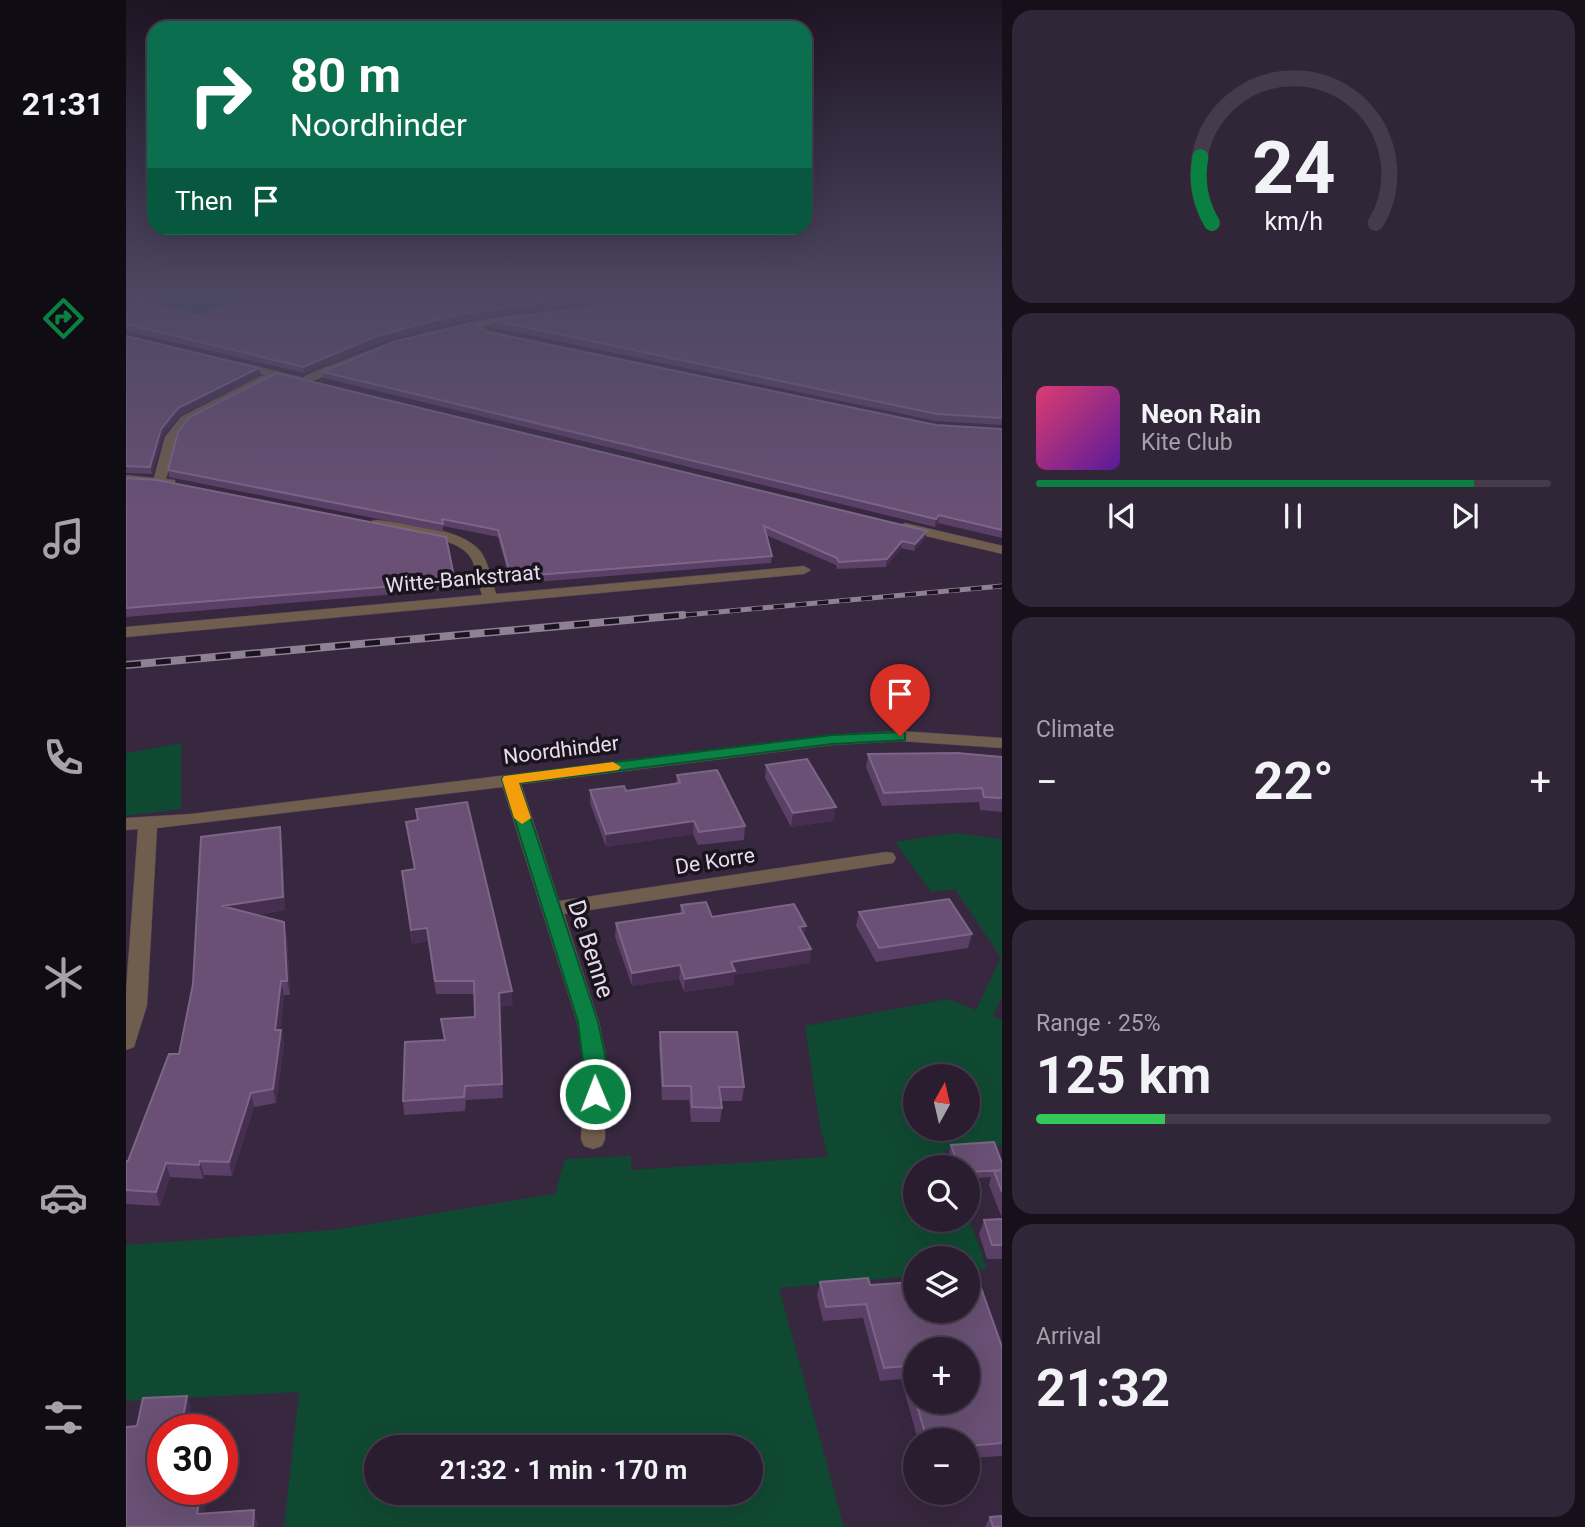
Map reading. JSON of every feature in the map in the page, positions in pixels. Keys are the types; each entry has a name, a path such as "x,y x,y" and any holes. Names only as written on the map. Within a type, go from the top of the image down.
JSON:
{"street":[{"path":"255,369 330,387"},
{"path":"303,381 329,369"},
{"path":"159,481 171,437 185,419 273,374"},
{"path":"126,480 159,481 186,486"},
{"path":"362,521 430,534 469,547 475,555 490,597"},
{"path":"896,525 1002,550"},
{"name":"Witte-Bankstraat","path":"126,632 804,570"},
{"name":"Noordhinder","path":"126,824 191,820 832,740 900,736 1002,743"},
{"name":"De Benne","path":"510,779 588,1022 594,1056 593,1139"},
{"path":"126,1041 136,1005 148,822"},
{"name":"De Korre","path":"551,909 886,858"}],"green space":[{"path":"181,743 181,809 126,816 126,753"},
{"path":"955,833 1002,839 1002,997 993,1016 1002,1020 1002,1145 945,1150 947,1155 903,1155 903,1232 974,1232 979,1246 903,1246 903,1277 779,1288 844,1527 284,1527 299,1392 126,1401 126,1245 333,1230 555,1194 565,1159 631,1156 631,1170 828,1157 820,1127 805,1026 948,999 976,1010 1001,958 955,889 931,892 895,842"},
{"path":"980,1249 987,1269 980,1270"}],"building":[{"path":"126,369 256,369 178,408 161,429 150,467 126,466"},
{"path":"329,369 668,369 936,425 1002,429 1002,530 939,515 936,519 323,372"},
{"path":"725,369 1002,369 1002,418 937,414"},
{"path":"276,373 927,531 915,544 902,541 887,559 839,562 837,558 764,526 772,556 511,577 498,530 442,519 443,524 168,470 178,432 190,417"},
{"path":"126,478 157,480 446,537 455,581 126,608"},
{"path":"957,753 1002,757 1002,798 984,797 982,788 884,793 868,754"},
{"path":"807,759 836,807 793,813 766,765"},
{"path":"717,770 745,826 699,832 694,821 606,834 590,790 624,786 626,791 680,783 677,775"},
{"path":"467,802 512,991 499,993 502,1084 465,1086 464,1097 403,1101 405,1042 445,1040 441,1019 475,1017 474,981 435,981 427,928 411,930 402,871 415,869 406,822 418,820 416,809"},
{"path":"280,827 283,897 222,906 284,922 287,981 281,981 275,1030 281,1030 273,1089 251,1093 229,1162 200,1161 199,1165 166,1163 156,1192 126,1190 126,1161 169,1054 179,1054 193,984 201,837"},
{"path":"949,899 972,934 879,948 859,912"},
{"path":"706,902 712,917 794,904 806,926 799,927 811,949 731,962 735,971 685,979 680,965 632,973 616,923 684,913 681,905"},
{"path":"660,1032 737,1032 744,1087 719,1087 722,1108 692,1107 691,1086 663,1086"},
{"path":"994,1142 1002,1170 980,1171 980,1155 955,1155 951,1145"},
{"path":"1002,1170 1002,1192 994,1171"},
{"path":"1002,1219 1002,1245 992,1245 984,1220"},
{"path":"868,1278 870,1285 903,1283 903,1323 980,1323 980,1285 1002,1347 1002,1443 980,1445 980,1428 924,1428 919,1414 980,1414 980,1337 903,1337 903,1366 884,1368 866,1304 826,1307 820,1282"},
{"path":"187,1396 184,1414 147,1414 147,1505 198,1505 197,1514 254,1510 253,1527 126,1527 126,1427 137,1426 143,1398"},
{"path":"1002,1516 1002,1527 993,1527 990,1517"}],"railway":[{"path":"664,617 1002,586"},
{"path":"126,665 683,615"}],"slow traffic":[{"path":"522,818 510,779 613,767"}],"route":[{"path":"595,1094 594,1056 588,1022 510,779 832,740 900,736"}]}
